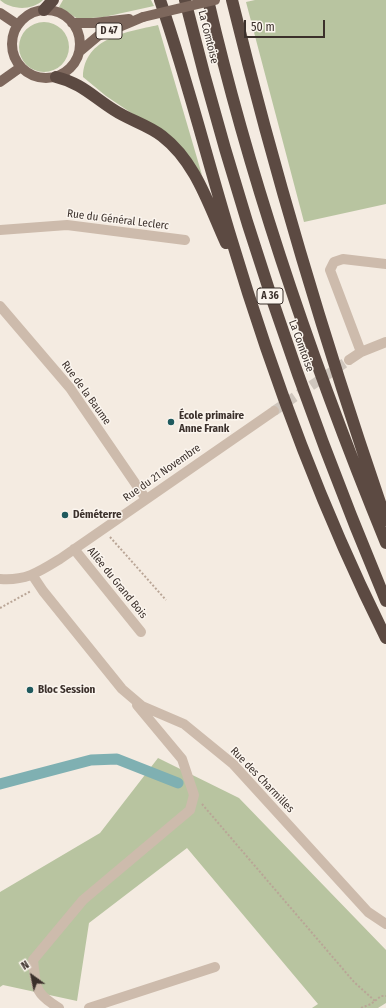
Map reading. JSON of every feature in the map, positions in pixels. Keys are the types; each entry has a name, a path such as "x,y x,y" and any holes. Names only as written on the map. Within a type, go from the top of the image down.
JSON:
{"highway":[{"path":"44,10 53,0"},
{"path":"160,0 248,295 324,503 354,574 386,638"},
{"name":"La Comtoise","path":"185,0 232,176 275,312 331,466 386,601"},
{"name":"La Comtoise","path":"208,0 254,169 298,309 346,443 386,543"},
{"path":"232,0 257,97 298,239 359,442 386,520"},
{"path":"56,77 78,84 118,112 162,136 181,154 202,190 248,295"}],"main road":[{"name":"D 47","path":"79,52 98,36 143,18 216,0"},
{"path":"44,10 56,12 72,22 79,36 79,52 69,69 56,77 46,78 28,74 20,67 14,56 12,47 13,33 18,25 29,15 44,10"},
{"path":"0,13 18,25"},
{"name":"D 47","path":"72,22 94,23 143,18"},
{"path":"0,82 20,67"}],"street":[{"name":"Rue du Général Leclerc","path":"0,230 68,225 185,240"},
{"path":"361,352 330,270 334,262 343,259 386,264"},
{"name":"Rue de la Baume","path":"0,306 70,388 146,498"},
{"path":"349,360 361,352 386,342"},
{"name":"Rue du 21 Novembre","path":"0,579 11,580 33,576 74,549 106,532 146,498 274,411"},
{"name":"Allée du Grand Bois","path":"74,549 141,632"},
{"name":"Rue des Charmilles","path":"33,576 128,695 142,706 184,724 233,764 368,912 386,924"},
{"path":"59,1008 43,998 36,986 33,960 83,900 190,810 194,795 182,759 128,695"},
{"path":"89,1008 215,967"}],"path":[{"path":"106,532 166,600"},
{"path":"0,608 29,591 43,590"},
{"path":"194,795 354,982 376,1001"},
{"path":"361,1008 376,1001 381,996 386,996"}],"green space":[{"path":"0,0 43,0 33,6 22,8 10,6"},
{"path":"63,0 151,0 154,6 104,17 78,19 59,7"},
{"path":"255,0 386,0 386,204 304,222 246,2"},
{"path":"44,22 53,24 64,33 69,47 67,56 58,67 44,72 35,70 24,61 19,47 21,38 30,27"},
{"path":"158,25 202,175 179,145 106,96 83,77 85,64 91,53 99,45 121,34"},
{"path":"158,758 239,798 386,950 386,1003 378,1008 312,1008 318,1004 187,848 89,923 77,1001 3,985 0,987 0,892 100,833"}],"waterway":[{"path":"0,784 91,760 117,759 178,783"}],"tunnel":[{"path":"274,411 349,360"}],"place":[{"name":"École primaire Anne Frank","path":"171,422"},
{"name":"Déméterre","path":"65,515"},
{"name":"Bloc Session","path":"30,690"}]}
